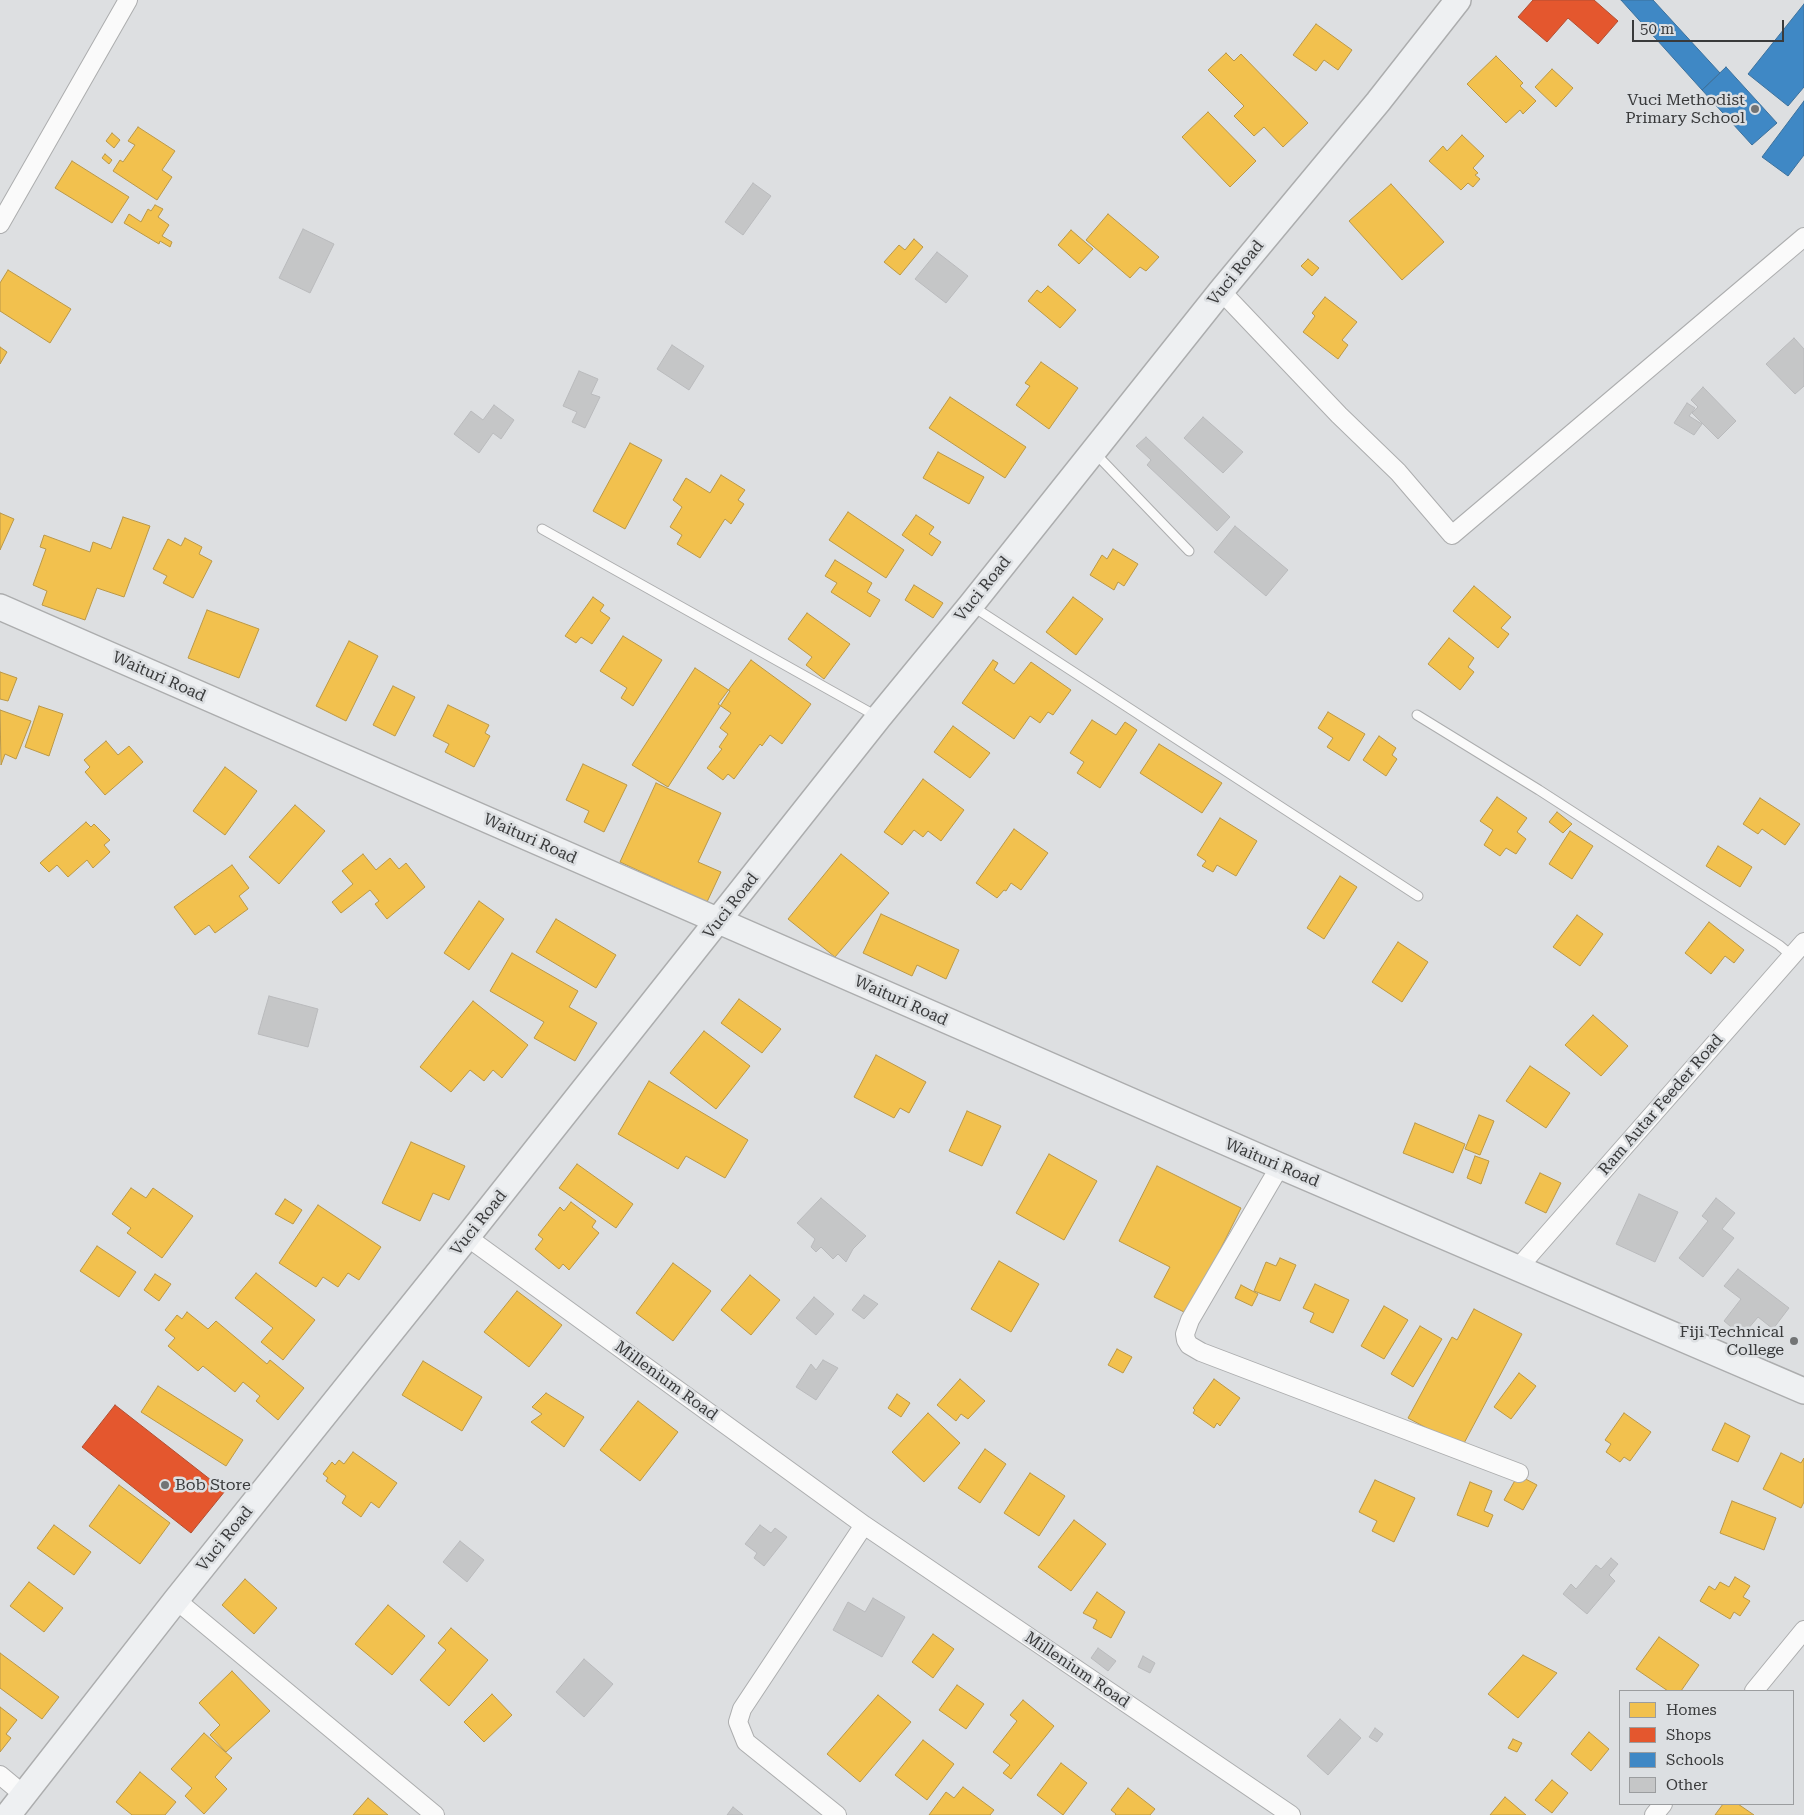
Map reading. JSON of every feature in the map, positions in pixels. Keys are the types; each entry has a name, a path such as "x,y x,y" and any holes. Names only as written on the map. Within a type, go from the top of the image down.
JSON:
{"main road":[{"name":"Vuci Road","path":"8,1815 176,1600 718,922 879,717 1094,452 1221,290 1378,102 1458,0"},
{"name":"Waituri Road","path":"0,607 718,922 1804,1391"}],"street":[{"path":"3,214 128,0"},
{"path":"1221,290 1340,415 1398,472 1452,535 1804,237"},
{"name":"Ram Autar Feeder Road","path":"1518,1268 1804,942"},
{"path":"1280,1166 1190,1320 1185,1334 1189,1345 1201,1352 1520,1473"},
{"name":"Millenium Road","path":"467,1237 864,1525 1291,1815"},
{"path":"836,1815 746,1742 738,1722 742,1710 864,1525"},
{"path":"176,1600 435,1815"},
{"path":"1755,1690 1804,1630"},
{"path":"0,1775 24,1795"},
{"path":"1654,1815 1662,1805"}],"lane":[{"path":"1094,452 1189,551"},
{"path":"542,529 879,717"},
{"path":"971,605 1418,896"},
{"path":"1417,715 1539,790 1779,945 1792,956"}],"building: Homes":[{"path":"1316,24 1352,50 1338,70 1324,60 1316,71 1293,55"},
{"path":"1226,53 1234,61 1241,54 1308,123 1283,147 1264,127 1254,136 1234,116 1244,106 1208,70"},
{"path":"1496,56 1523,83 1520,86 1536,101 1523,114 1520,110 1506,123 1467,84"},
{"path":"1552,69 1573,88 1556,107 1535,87"},
{"path":"1208,112 1256,161 1230,187 1182,137"},
{"path":"138,127 175,151 162,170 172,177 157,200 113,171 120,160 123,162 135,145 128,141"},
{"path":"112,133 120,140 114,148 106,141"},
{"path":"1462,135 1484,156 1473,168 1478,173 1475,175 1480,179 1473,187 1468,183 1461,190 1429,161 1443,146 1447,151"},
{"path":"105,154 112,160 109,164 102,158"},
{"path":"72,161 129,197 112,223 55,188"},
{"path":"1391,184 1444,242 1402,280 1349,221"},
{"path":"155,205 163,209 158,217 169,225 162,236 172,242 170,247 160,241 159,244 124,223 129,214 141,222 148,209 151,211"},
{"path":"1108,214 1159,257 1146,271 1140,267 1130,278 1086,240"},
{"path":"1071,230 1093,249 1079,264 1058,245"},
{"path":"914,239 923,247 900,275 884,262 899,245 905,250"},
{"path":"1308,259 1319,268 1312,276 1301,266"},
{"path":"8,270 71,309 50,343 0,311 0,283"},
{"path":"1048,286 1076,310 1060,328 1028,301 1037,290 1041,293"},
{"path":"1325,297 1357,322 1342,340 1348,345 1338,359 1303,332 1315,316 1312,313"},
{"path":"0,347 7,352 0,364"},
{"path":"1041,362 1078,388 1049,429 1016,405 1030,386 1025,383"},
{"path":"950,397 1026,447 1005,478 929,428"},
{"path":"630,443 662,460 625,529 593,511"},
{"path":"938,452 984,477 969,504 923,478"},
{"path":"721,475 745,490 738,500 744,504 731,524 725,519 700,558 677,544 682,535 670,527 682,507 673,500 686,478 710,493"},
{"path":"848,512 904,550 886,578 829,540"},
{"path":"0,513 14,519 0,550"},
{"path":"916,515 934,527 929,534 941,542 932,556 902,535"},
{"path":"123,517 150,526 124,597 97,588 85,620 42,605 47,591 33,585 46,549 40,547 44,535 90,552 93,542 111,549"},
{"path":"185,538 202,547 199,554 212,561 193,598 163,583 167,576 153,569 168,539 181,546"},
{"path":"1113,549 1138,564 1124,586 1118,582 1114,590 1090,575 1102,555 1107,559"},
{"path":"835,560 872,583 867,592 880,600 870,617 831,592 837,583 825,576"},
{"path":"914,585 943,603 933,618 905,600"},
{"path":"1474,586 1511,617 1501,628 1509,634 1498,648 1453,611"},
{"path":"593,597 604,605 600,611 610,618 592,644 581,637 576,643 565,636"},
{"path":"1073,597 1103,619 1076,655 1046,632"},
{"path":"207,610 259,629 239,678 188,658"},
{"path":"807,613 850,644 824,679 806,665 812,657 788,639"},
{"path":"623,636 662,660 633,706 621,698 627,688 600,671"},
{"path":"1449,638 1474,658 1468,667 1474,672 1460,690 1428,664"},
{"path":"349,641 378,656 346,721 316,706"},
{"path":"751,660 811,704 782,744 770,735 762,746 760,744 734,779 728,774 723,780 707,768 722,749 719,747 728,734 720,728 731,713 718,704"},
{"path":"993,660 998,663 994,670 1014,684 1031,662 1071,690 1053,715 1048,712 1040,723 1030,716 1014,739 962,703"},
{"path":"695,668 730,691 668,787 632,765"},
{"path":"0,672 17,678 8,701 0,699"},
{"path":"393,686 415,697 395,736 373,725"},
{"path":"448,705 489,725 485,733 490,736 474,767 445,752 449,744 433,736"},
{"path":"39,706 63,714 49,756 25,747"},
{"path":"0,710 31,721 16,759 5,754 1,765"},
{"path":"1328,712 1365,734 1349,761 1327,747 1333,738 1318,728"},
{"path":"1092,720 1116,735 1125,722 1137,730 1100,788 1077,773 1084,762 1070,753"},
{"path":"953,726 990,753 970,778 934,752"},
{"path":"1379,736 1396,748 1392,755 1397,759 1386,776 1363,760"},
{"path":"106,741 118,755 129,746 143,762 105,795 85,772 90,767 84,760"},
{"path":"1159,744 1222,783 1202,813 1140,773"},
{"path":"583,764 627,785 604,832 584,822 589,811 566,800"},
{"path":"225,767 257,791 225,835 193,811"},
{"path":"923,779 964,810 941,841 928,831 923,837 914,830 902,845 884,832"},
{"path":"656,783 721,813 698,862 721,872 707,902 620,862"},
{"path":"1497,797 1527,818 1517,832 1526,839 1516,854 1506,848 1500,856 1484,845 1493,830 1480,821"},
{"path":"1760,798 1800,824 1785,845 1762,829 1758,834 1743,824"},
{"path":"295,805 325,831 279,884 249,857"},
{"path":"1557,812 1572,824 1563,833 1549,822"},
{"path":"1220,818 1257,841 1236,876 1217,865 1213,872 1202,866 1206,861 1197,855"},
{"path":"86,822 91,827 94,824 110,840 104,845 110,852 93,868 87,860 68,877 57,865 49,872 40,863"},
{"path":"1014,829 1048,853 1021,890 1011,883 1006,891 1004,890 997,898 976,883"},
{"path":"1570,831 1593,846 1572,879 1549,864"},
{"path":"1718,846 1752,867 1740,887 1706,866"},
{"path":"363,854 376,870 390,858 399,869 406,863 425,887 387,919 375,904 379,901 370,890 341,913 332,902 353,884 342,871"},
{"path":"841,854 889,893 835,957 788,919"},
{"path":"232,865 249,888 239,896 248,909 215,933 209,925 195,935 174,907"},
{"path":"1340,876 1357,887 1324,939 1307,928"},
{"path":"479,901 504,919 469,970 444,953"},
{"path":"881,914 959,950 946,979 917,965 912,976 863,953"},
{"path":"1577,915 1603,934 1580,966 1553,947"},
{"path":"556,919 616,955 596,988 536,952"},
{"path":"1709,922 1744,950 1734,963 1725,956 1711,974 1685,953"},
{"path":"1398,942 1428,962 1402,1002 1372,982"},
{"path":"512,953 578,991 569,1007 597,1023 575,1061 534,1038 544,1022 490,991"},
{"path":"739,999 781,1029 762,1053 721,1023"},
{"path":"473,1001 528,1045 502,1078 493,1070 484,1081 470,1070 451,1092 420,1067"},
{"path":"1593,1015 1628,1046 1601,1076 1565,1045"},
{"path":"704,1031 750,1066 716,1109 670,1073"},
{"path":"876,1055 926,1082 909,1113 900,1108 894,1118 854,1097"},
{"path":"1530,1066 1570,1093 1546,1128 1506,1101"},
{"path":"649,1081 748,1140 725,1178 686,1156 678,1169 618,1134"},
{"path":"967,1111 1001,1126 982,1166 949,1151"},
{"path":"1479,1115 1494,1121 1480,1155 1465,1149"},
{"path":"1415,1123 1465,1144 1453,1173 1403,1153"},
{"path":"411,1142 465,1166 449,1200 433,1193 420,1221 382,1203"},
{"path":"1049,1154 1097,1181 1064,1240 1016,1213"},
{"path":"1475,1156 1489,1161 1481,1184 1467,1178"},
{"path":"577,1164 633,1204 616,1228 559,1188"},
{"path":"1157,1166 1241,1208 1188,1314 1154,1297 1170,1267 1119,1241"},
{"path":"1540,1173 1561,1183 1546,1213 1525,1203"},
{"path":"131,1188 146,1198 153,1188 193,1216 162,1258 127,1233 131,1228 112,1214"},
{"path":"285,1199 302,1210 293,1224 275,1214"},
{"path":"571,1202 596,1221 592,1227 599,1233 569,1270 563,1264 559,1269 535,1249 543,1239 538,1235 560,1207 564,1211"},
{"path":"318,1205 381,1247 359,1280 348,1273 338,1287 323,1277 316,1287 279,1263"},
{"path":"97,1246 136,1272 119,1297 80,1271"},
{"path":"1280,1258 1296,1265 1280,1301 1254,1291 1266,1262 1276,1266"},
{"path":"999,1261 1039,1284 1011,1332 971,1309"},
{"path":"673,1263 711,1291 673,1341 636,1313"},
{"path":"256,1273 315,1320 283,1360 261,1342 273,1328 235,1298"},
{"path":"155,1274 171,1284 159,1301 144,1290"},
{"path":"750,1275 780,1300 751,1335 721,1310"},
{"path":"1315,1284 1349,1300 1333,1333 1310,1322 1314,1313 1303,1308"},
{"path":"1241,1285 1258,1294 1252,1306 1235,1298"},
{"path":"517,1291 562,1325 529,1367 484,1332"},
{"path":"1384,1306 1408,1320 1384,1359 1361,1346"},
{"path":"1474,1309 1522,1334 1462,1447 1408,1418 1452,1337 1457,1340"},
{"path":"187,1312 208,1329 216,1321 267,1364 270,1360 304,1388 278,1420 256,1401 260,1396 243,1382 235,1392 203,1366 198,1371 168,1346 175,1338 165,1330 177,1315 182,1319"},
{"path":"1420,1326 1442,1339 1413,1387 1391,1374"},
{"path":"1117,1349 1132,1357 1123,1373 1108,1365"},
{"path":"423,1361 482,1397 462,1431 402,1395"},
{"path":"1519,1373 1536,1386 1511,1419 1494,1407"},
{"path":"960,1379 985,1401 968,1419 961,1414 956,1421 937,1405"},
{"path":"1214,1379 1240,1398 1220,1426 1217,1423 1214,1428 1193,1413 1195,1410 1193,1408"},
{"path":"158,1386 243,1440 226,1466 141,1412"},
{"path":"546,1393 584,1417 564,1447 531,1422 542,1414 532,1407"},
{"path":"897,1394 910,1403 901,1417 888,1408"},
{"path":"638,1401 678,1432 640,1481 600,1450"},
{"path":"928,1413 960,1443 924,1482 892,1452"},
{"path":"1624,1413 1651,1432 1630,1461 1624,1457 1620,1462 1606,1452 1611,1444 1605,1440"},
{"path":"1725,1423 1750,1436 1738,1462 1712,1450"},
{"path":"985,1449 1006,1464 980,1503 958,1488"},
{"path":"353,1452 397,1483 379,1508 371,1502 361,1517 342,1503 346,1496 326,1481 328,1478 323,1474 332,1462 335,1465 339,1460 344,1464"},
{"path":"1781,1453 1801,1463 1804,1458 1804,1502 1801,1508 1763,1489"},
{"path":"1030,1473 1065,1496 1039,1536 1004,1513"},
{"path":"1518,1475 1537,1485 1523,1510 1504,1500"},
{"path":"1375,1480 1415,1498 1394,1542 1372,1531 1377,1521 1359,1512"},
{"path":"1470,1482 1492,1491 1484,1511 1493,1515 1488,1527 1457,1515"},
{"path":"119,1485 170,1523 140,1564 89,1526"},
{"path":"1732,1501 1776,1518 1764,1550 1720,1533"},
{"path":"1074,1520 1106,1544 1071,1591 1038,1567"},
{"path":"54,1525 91,1552 74,1575 37,1548"},
{"path":"1735,1577 1750,1586 1743,1597 1750,1601 1740,1616 1734,1612 1730,1619 1700,1601 1709,1586 1715,1590 1720,1582 1729,1587"},
{"path":"245,1579 277,1608 254,1634 222,1605"},
{"path":"29,1582 63,1608 44,1632 10,1606"},
{"path":"1097,1592 1125,1612 1111,1638 1093,1628 1097,1620 1083,1613"},
{"path":"388,1605 425,1636 392,1675 355,1644"},
{"path":"451,1628 488,1660 449,1706 420,1680 446,1650 438,1643"},
{"path":"933,1634 954,1649 933,1678 912,1662"},
{"path":"1659,1637 1699,1665 1682,1690 1667,1690 1636,1669"},
{"path":"0,1653 59,1697 42,1719 0,1688"},
{"path":"1523,1655 1557,1673 1518,1718 1488,1694"},
{"path":"232,1671 270,1711 226,1752 210,1735 220,1725 199,1703"},
{"path":"957,1685 984,1704 966,1729 939,1710"},
{"path":"492,1694 512,1715 484,1742 464,1722"},
{"path":"878,1695 911,1722 860,1782 827,1754"},
{"path":"1023,1700 1054,1726 1011,1779 1003,1773 1010,1765 993,1752 1017,1721 1010,1715"},
{"path":"0,1707 17,1720 6,1734 11,1738 0,1752"},
{"path":"1589,1732 1609,1749 1591,1771 1571,1754"},
{"path":"204,1733 232,1758 215,1777 227,1789 204,1814 185,1796 192,1788 171,1769"},
{"path":"1513,1739 1522,1743 1517,1752 1508,1748"},
{"path":"923,1740 954,1764 927,1800 895,1775"},
{"path":"1061,1763 1087,1783 1063,1815 1037,1795"},
{"path":"140,1772 176,1802 165,1815 132,1815 116,1802"},
{"path":"1552,1780 1568,1793 1552,1813 1535,1800"},
{"path":"963,1787 994,1810 990,1815 929,1815 946,1792 954,1798"},
{"path":"1128,1788 1155,1809 1150,1815 1115,1815 1111,1810"},
{"path":"1505,1797 1526,1815 1490,1815"},
{"path":"368,1798 388,1815 353,1815"},
{"path":"1722,1805 1739,1805 1754,1815 1715,1815"}],"building: Shops":[{"path":"1533,0 1594,0 1618,21 1598,44 1568,18 1547,42 1518,17"},
{"path":"115,1405 225,1491 191,1533 82,1447"}],"building: Schools":[{"path":"1621,0 1653,0 1720,73 1702,90"},
{"path":"1804,4 1804,87 1788,106 1748,74"},
{"path":"1726,67 1777,123 1752,145 1702,90"},
{"path":"1804,101 1804,155 1788,176 1762,157"}],"building: Other":[{"path":"753,183 771,196 743,235 725,222"},
{"path":"303,229 334,244 310,293 279,278"},
{"path":"937,252 968,276 946,303 915,279"},
{"path":"1794,338 1804,349 1804,386 1795,394 1766,364"},
{"path":"672,345 704,366 689,390 657,369"},
{"path":"579,371 598,379 591,394 600,397 585,428 572,422 577,412 563,406"},
{"path":"1703,387 1736,421 1718,439 1692,413 1698,407 1691,400"},
{"path":"1687,403 1695,408 1689,416 1702,424 1694,435 1674,423"},
{"path":"494,405 514,420 501,439 493,433 479,453 454,434 471,411 483,420"},
{"path":"1203,417 1243,452 1223,473 1184,438"},
{"path":"1146,437 1230,517 1217,531 1147,465 1151,460 1136,446"},
{"path":"1235,526 1288,570 1266,596 1214,552"},
{"path":"269,996 318,1009 308,1047 258,1034"},
{"path":"1639,1194 1678,1212 1655,1262 1616,1244"},
{"path":"821,1198 866,1236 853,1249 846,1262 838,1254 833,1259 821,1247 816,1252 811,1247 815,1239 797,1223"},
{"path":"1716,1198 1735,1213 1722,1229 1734,1238 1703,1277 1679,1258 1708,1221 1702,1216"},
{"path":"1738,1269 1789,1308 1773,1329 1758,1317 1742,1336 1724,1321 1741,1299 1724,1286"},
{"path":"864,1295 878,1304 864,1319 852,1310"},
{"path":"814,1297 834,1314 816,1335 796,1318"},
{"path":"823,1360 838,1368 816,1400 796,1387 811,1364 816,1370"},
{"path":"760,1525 771,1533 775,1528 787,1537 764,1566 754,1558 757,1553 745,1544"},
{"path":"460,1541 484,1560 467,1582 443,1562"},
{"path":"1611,1558 1618,1564 1609,1575 1615,1581 1587,1614 1563,1594 1571,1584 1576,1589 1596,1565 1601,1569"},
{"path":"873,1598 905,1617 882,1657 833,1630 848,1602 865,1612"},
{"path":"1098,1648 1116,1661 1108,1671 1091,1658"},
{"path":"1143,1656 1155,1663 1150,1673 1138,1667"},
{"path":"584,1659 613,1684 584,1717 556,1692"},
{"path":"1340,1719 1361,1738 1328,1775 1307,1756"},
{"path":"1375,1728 1383,1734 1377,1742 1369,1737"},
{"path":"733,1807 743,1815 727,1815"}],"place":[{"name":"Vuci Methodist Primary School","path":"1755,109"},
{"name":"Fiji Technical College","path":"1794,1341"},
{"name":"Bob Store","path":"165,1485"}]}
